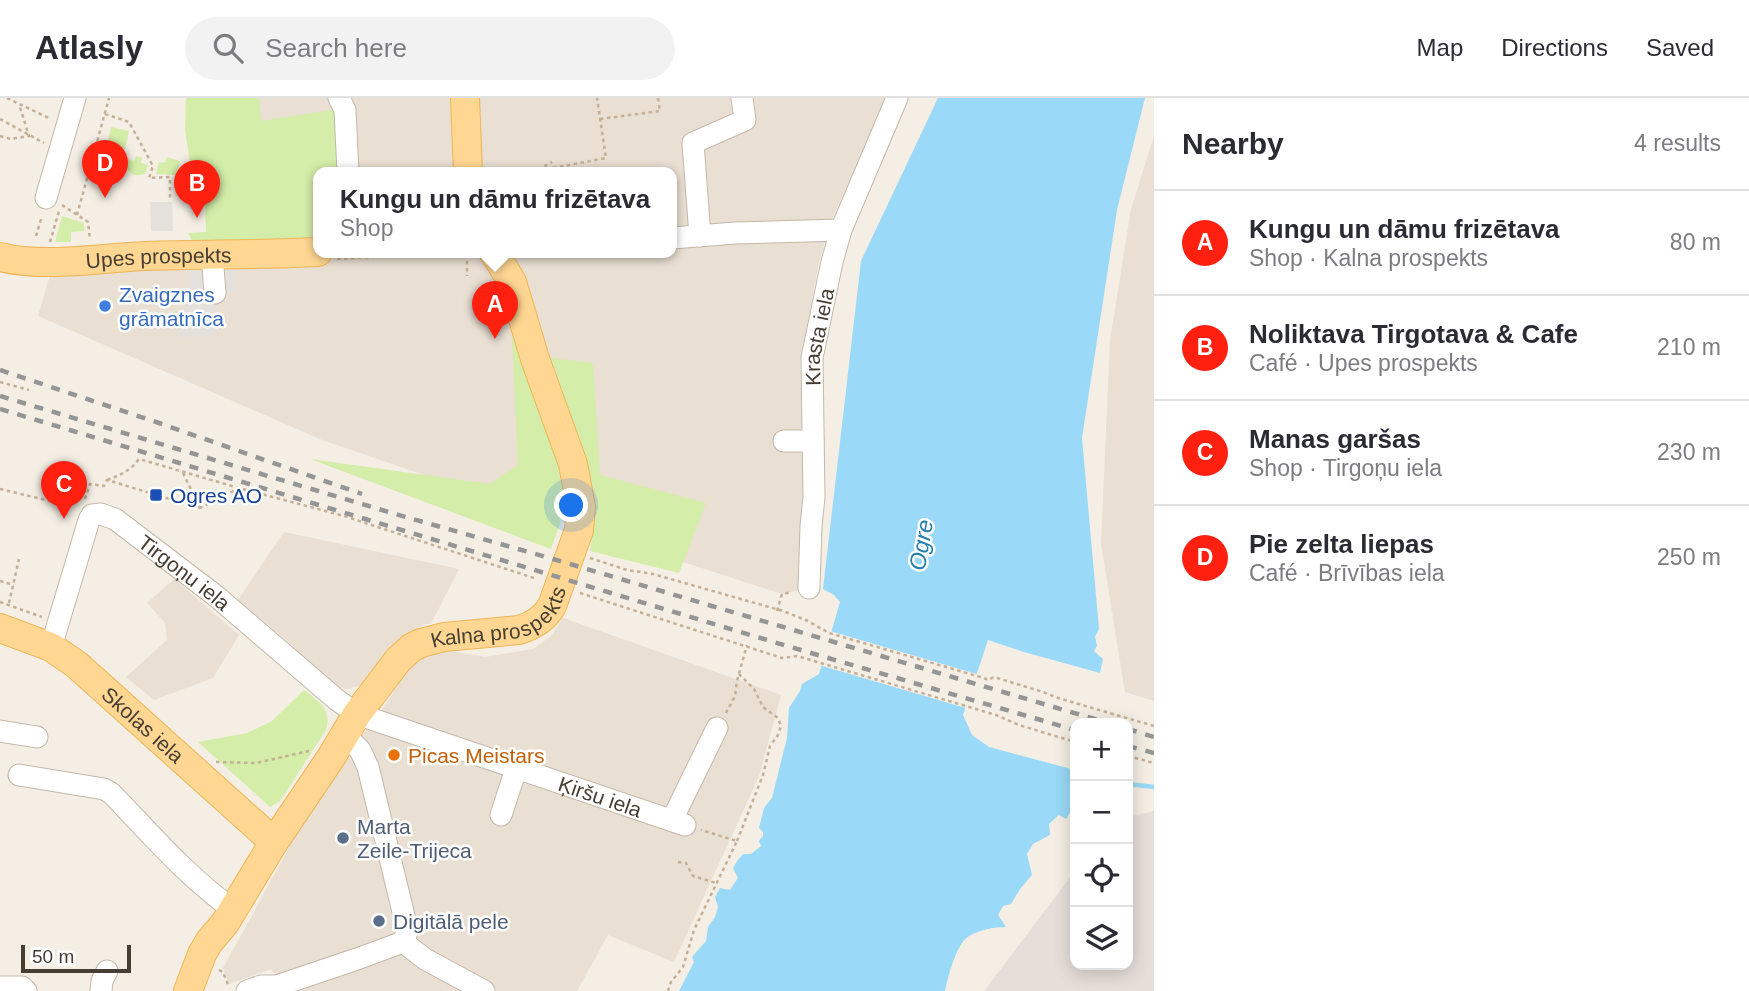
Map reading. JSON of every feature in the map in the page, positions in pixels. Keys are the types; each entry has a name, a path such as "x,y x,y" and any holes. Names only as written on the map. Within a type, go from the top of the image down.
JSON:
{"main road":[{"path":"465,98 468,167"},
{"name":"Upes prospekts","path":"0,257 46,261 313,252"},
{"name":"Kalna prospekts","path":"229,916 274,842 376,687 398,660 411,648 443,637 490,634 529,627 547,613 559,587 579,530 582,507 573,464 535,359 512,282 495,258"},
{"name":"Skolas iela","path":"4,617 54,637 77,665 274,842"},
{"path":"226,984 220,950 229,916"},
{"path":"188,991 209,942 229,916"}],"street":[{"path":"45,203 75,98"},
{"path":"339,98 345,110 348,167"},
{"path":"700,236 693,144 745,120 742,98"},
{"name":"Krasta iela","path":"809,588 814,497 812,358 841,230 897,98"},
{"path":"677,238 841,230"},
{"path":"212,255 215,293"},
{"path":"784,441 813,441"},
{"path":"54,637 85,514"},
{"name":"Tirgoņu iela","path":"85,514 101,514 116,519 216,596 337,700 368,766 405,920 407,932 402,942"},
{"name":"Ķiršu iela","path":"351,725 516,769 678,823"},
{"path":"678,823 717,728"},
{"path":"0,731 37,737"},
{"path":"501,815 516,769"},
{"path":"19,775 104,789 111,793 184,868 222,901 229,916"},
{"path":"226,984 278,989 402,942 484,991"},
{"path":"0,987 22,987 26,991"}],"path":[{"path":"7,98 47,118 68,124"},
{"path":"77,215 109,98"},
{"path":"558,167 606,158 597,98"},
{"path":"600,119 660,111 658,98"},
{"path":"19,104 29,136"},
{"path":"105,114 129,122 153,166 149,178 170,177 170,200"},
{"path":"1,121 60,150"},
{"path":"0,135 11,139 29,136"},
{"path":"543,167 552,162"},
{"path":"36,236 45,203 89,222 90,243"},
{"path":"467,258 467,276"},
{"path":"0,382 29,390"},
{"path":"0,489 85,514 90,484 104,486 107,480 132,469 139,459 344,516 782,657 797,656 996,715 1070,740"},
{"path":"182,471 200,508"},
{"path":"107,480 200,508 239,488"},
{"path":"83,488 88,490"},
{"path":"572,553 783,611 829,633 988,680 994,677 1043,691 1058,698 1154,726"},
{"path":"4,617 19,559"},
{"path":"0,581 13,585"},
{"path":"777,611 782,594"},
{"path":"0,602 4,617"},
{"path":"4,617 51,620 54,637"},
{"path":"717,728 735,696 747,645"},
{"path":"668,991 671,982 683,967 694,930 737,841 763,775 770,746 781,726 778,718 763,707 754,689 739,674"},
{"path":"214,762 256,763 316,750"},
{"path":"1133,757 1154,763"},
{"path":"678,823 737,841"},
{"path":"678,862 685,863 693,876 716,883"}],"shaded area":[{"path":"196,98 888,98 832,219 819,262 800,363 809,588 782,594 322,440 38,316 51,272 250,262"},
{"path":"1154,136 1154,701 1125,692 1101,544 1110,340 1131,209"},
{"path":"150,202 172,202 173,231 151,231"},
{"path":"235,264 236,291 215,293 216,335 177,337 188,295 189,267"},
{"path":"284,532 459,569 431,624 425,624 395,643 359,686 348,689 336,687 292,649 293,646 238,600"},
{"path":"174,579 239,635 213,678 154,700 126,677 167,640 165,623 147,603"},
{"path":"563,618 781,695 759,776 674,962 608,935 577,991 290,991 271,969 229,984 223,968 329,775 379,715 408,669 424,655 438,649 485,657 533,649 551,636"},
{"path":"1154,811 1154,991 984,991 1070,878 1070,970 1133,970 1133,816"}],"green space":[{"path":"186,98 259,98 261,121 338,109 343,167 313,167 313,238 193,243 188,233 206,232 205,204 192,204 191,178 186,176 190,162 185,130"},
{"path":"111,127 129,131 125,149 107,145"},
{"path":"106,152 122,156 119,169 103,166"},
{"path":"136,156 142,158 141,163 148,165 145,174 134,175 126,168 128,159 134,161"},
{"path":"167,157 180,161 176,175 156,174 159,162 165,163"},
{"path":"62,216 84,223 84,231 71,232 71,242 55,242"},
{"path":"512,336 555,451 566,507 551,549 310,459 490,484 518,465"},
{"path":"551,358 593,363 600,475 706,503 679,573 590,551 597,503 584,454"},
{"path":"304,690 326,711 326,730 280,801 270,807 198,742 247,733 272,721"}],"water":[{"name":"Ogre","path":"938,98 1145,98 1117,210 1082,438 1099,629 1095,637 1097,646 1094,651 1103,659 1100,673 988,640 963,715 972,735 989,747 1070,769 1070,813 1066,819 1059,815 1049,824 1050,835 1033,844 1027,854 1032,875 1011,904 1003,906 998,915 1006,927 991,928 964,940 953,961 945,991 679,991 694,962 692,957 706,941 708,927 718,907 715,897 720,888 730,890 738,878 733,868 737,861 743,854 751,854 761,846 759,841 763,832 759,828 764,808 772,798 787,738 789,708 802,684 819,674 840,602 823,589 861,261"}],"pier":[{"path":"830,631 980,675 969,709 819,665"}],"waterway":[{"path":"1133,785 1154,787"}],"railway":[{"path":"0,370 362,494"},
{"path":"0,396 1091,718"},
{"path":"0,409 1070,729"},
{"path":"1133,731 1154,737"},
{"path":"1133,747 1154,753"}],"place":[{"name":"Pie zelta liepas","path":"105,198"},
{"name":"Noliktava Tirgotava & Cafe","path":"197,218"},
{"name":"Zvaigznes grāmatnīca","path":"105,306"},
{"name":"Kungu un dāmu frizētava","path":"495,339"},
{"name":"Ogres AO","path":"156,495"},
{"name":"Manas garšas","path":"64,519"},
{"name":"Picas Meistars","path":"394,755"},
{"name":"Marta Zeile-Trijeca","path":"343,838"},
{"name":"Digitālā pele","path":"379,921"}]}
